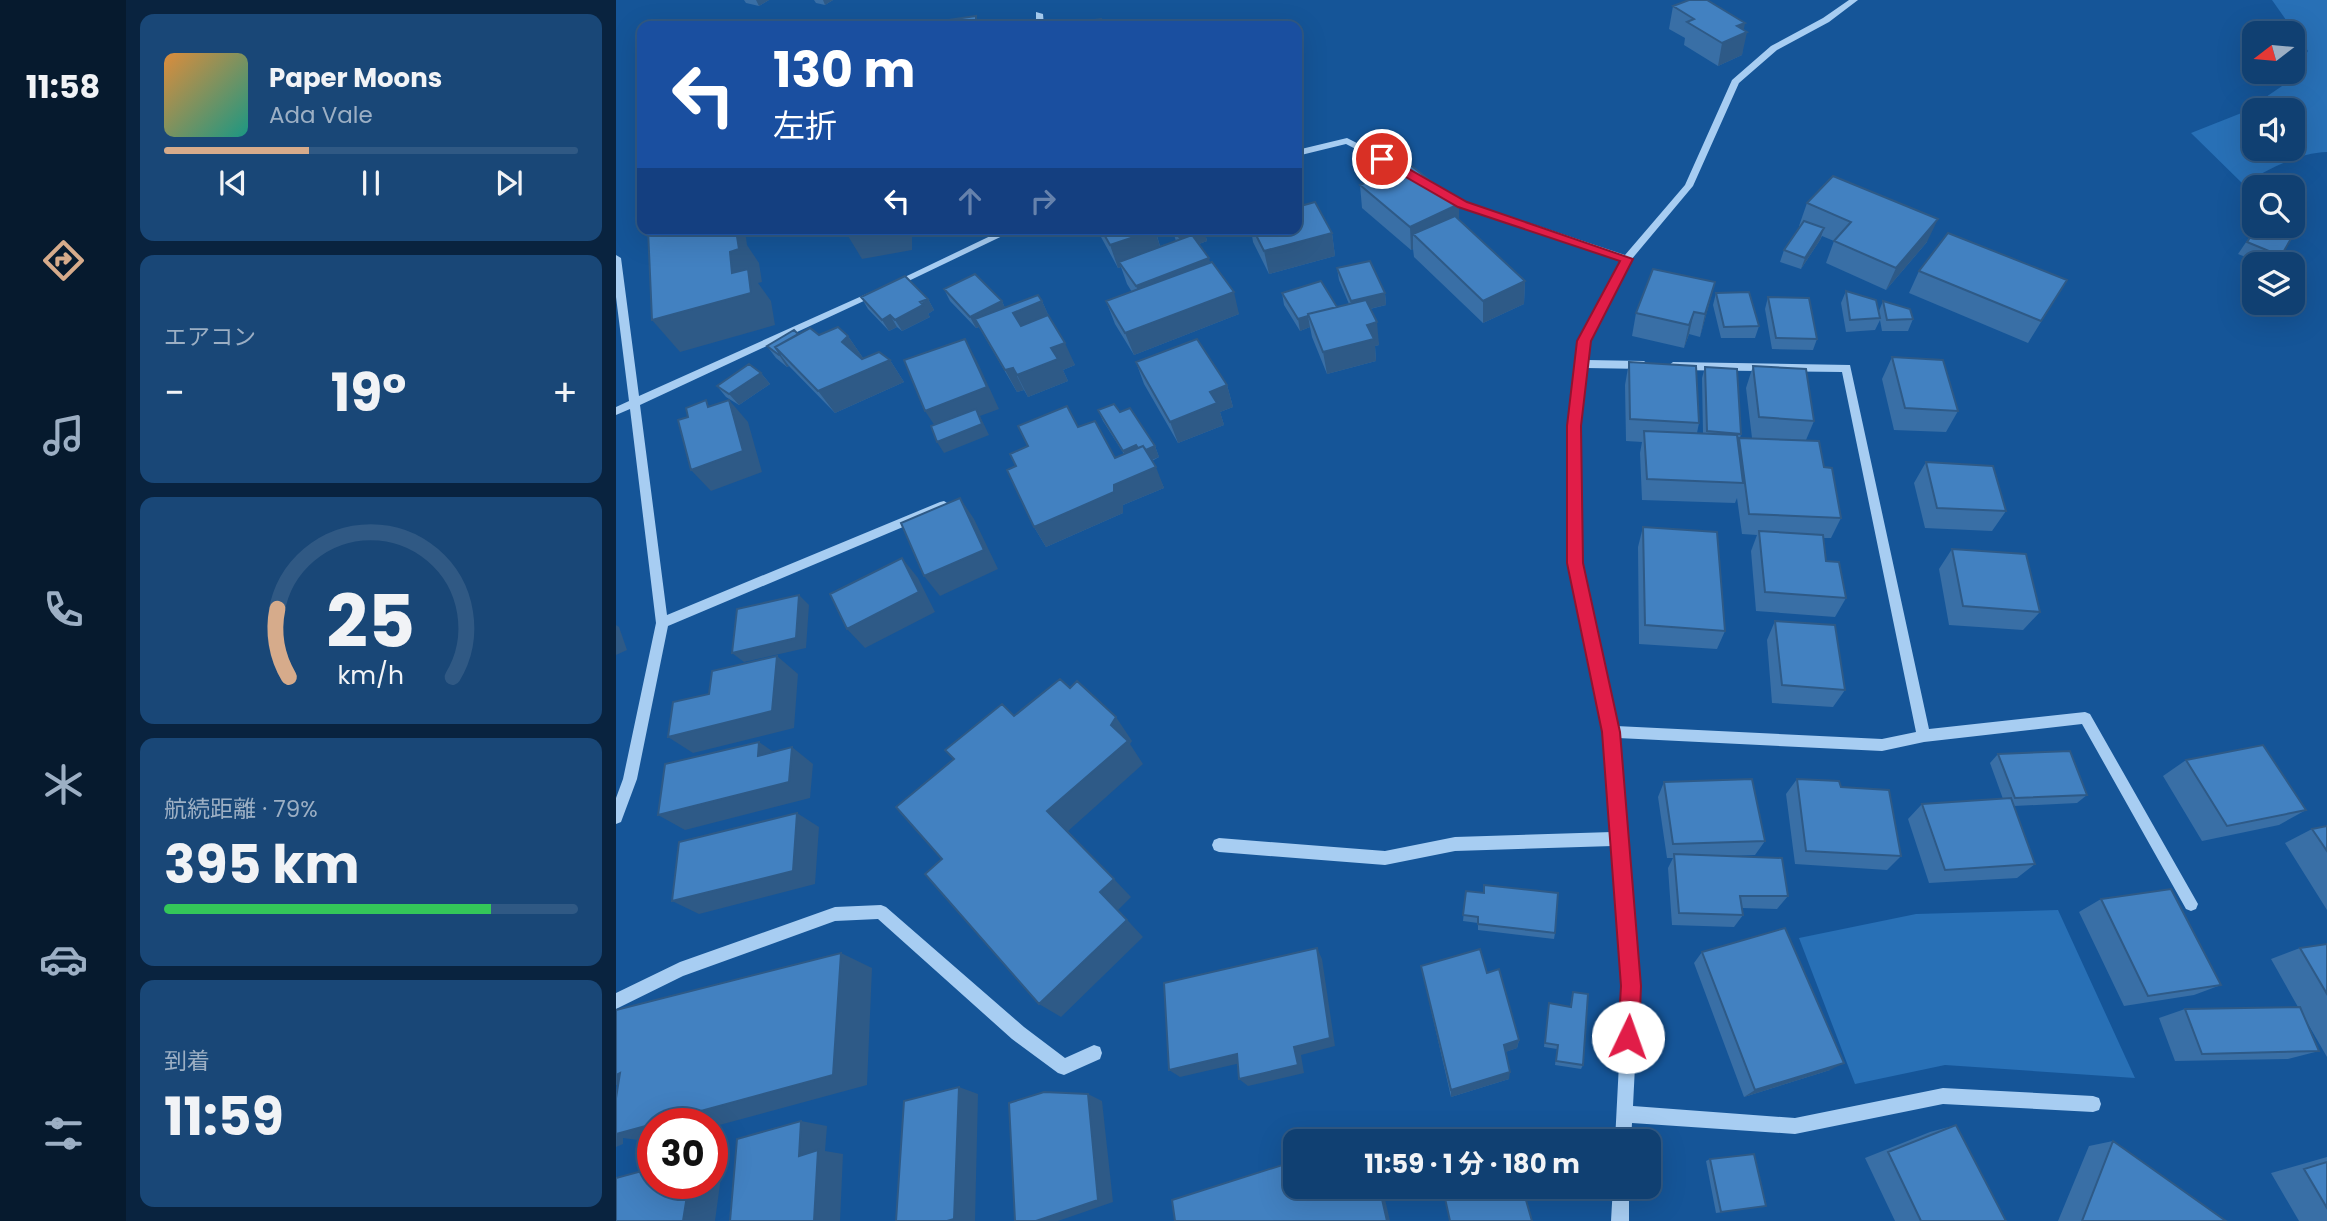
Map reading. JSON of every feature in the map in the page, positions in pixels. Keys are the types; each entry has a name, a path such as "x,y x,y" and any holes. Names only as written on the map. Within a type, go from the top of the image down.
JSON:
{"street":[{"path":"1624,1129 1631,986 1611,732 1575,563 1574,426 1584,341 1627,259 1689,186 1735,82 1774,47 1826,20 1854,0"},
{"path":"1039,14 1040,21"},
{"path":"1302,152 1347,141 1421,180"},
{"path":"1431,186 1463,204 1627,259"},
{"path":"616,411 1000,235"},
{"path":"616,258 663,623 630,779 616,817"},
{"path":"1581,365 1650,365"},
{"path":"1664,366 1846,368 1924,736"},
{"path":"663,623 945,505"},
{"path":"1611,732 1882,745 1924,736 2085,718 2191,904"},
{"path":"1219,845 1385,858 1455,844 1620,839"},
{"path":"616,1001 680,970 835,914 881,912 1017,1033 1064,1067 1094,1053"},
{"path":"1625,1114 1795,1126 1942,1096 2093,1104"},
{"path":"1620,1221 1621,1199"}],"shaded area":[{"path":"2272,0 2327,0 2327,152 2305,156 2305,98 2264,98 2285,84 2305,84 2305,55 2308,51 2305,47 2305,21 2287,21"},
{"path":"2242,113 2242,161 2289,161 2260,175 2242,175 2242,183 2191,133"},
{"path":"2058,910 2135,1078 1945,1065 1855,1084 1799,938 1916,914"}],"building":[{"path":"1689,0 1707,0 1745,23 1737,26 1747,32 1722,43 1687,22 1694,19 1673,6"},
{"path":"976,16 976,21 941,21"},
{"path":"1408,163 1459,204 1410,227 1360,185"},
{"path":"1833,176 1938,219 1896,268 1834,241 1851,222 1807,203"},
{"path":"1315,202 1332,233 1264,251 1256,235 1302,235 1302,206"},
{"path":"1455,216 1525,281 1483,301 1413,234"},
{"path":"1804,221 1824,228 1805,258 1784,250"},
{"path":"1948,233 2067,280 2041,321 1919,271"},
{"path":"648,235 737,235 739,249 730,252 732,273 748,269 751,293 652,320"},
{"path":"1104,235 1140,235 1110,245"},
{"path":"1192,235 1209,258 1136,286 1119,262"},
{"path":"2250,238 2291,238 2283,252 2271,252 2247,242"},
{"path":"1370,261 1385,293 1351,301 1337,268"},
{"path":"1212,262 1234,292 1125,333 1106,301"},
{"path":"1653,269 1715,282 1705,314 1694,312 1689,325 1636,313"},
{"path":"975,274 1002,301 970,317 944,289"},
{"path":"905,276 928,299 920,302 923,305 895,320 890,315 882,320 861,297"},
{"path":"1321,281 1337,307 1298,319 1282,293"},
{"path":"1846,291 1876,300 1880,318 1850,320"},
{"path":"1749,292 1759,326 1724,327 1716,293"},
{"path":"1038,295 1042,301 1013,313 1021,326 1048,315 1065,343 1051,348 1058,359 1017,375 1013,368 1005,370 975,319"},
{"path":"1768,297 1809,298 1817,339 1776,338"},
{"path":"1366,300 1377,322 1367,325 1374,339 1323,352 1308,314"},
{"path":"1883,301 1910,309 1913,319 1887,320"},
{"path":"838,327 848,336 842,342 862,359 879,352 890,360 818,391 775,347 810,328 819,335"},
{"path":"794,330 798,334 775,347 779,355 767,346"},
{"path":"965,339 987,387 925,411 904,360"},
{"path":"1197,339 1227,385 1210,392 1217,403 1170,422 1136,362"},
{"path":"1892,357 1943,360 1958,411 1905,408"},
{"path":"1629,362 1696,366 1699,423 1630,419"},
{"path":"749,364 761,373 729,394 717,386"},
{"path":"1753,366 1806,369 1814,421 1759,417"},
{"path":"1705,367 1737,369 1741,434 1707,431"},
{"path":"706,400 708,407 729,400 743,451 691,470 678,420 688,417 686,408"},
{"path":"1114,404 1120,412 1130,408 1155,446 1146,450 1143,446 1138,448 1136,445 1123,451 1098,410"},
{"path":"1067,406 1078,427 1095,421 1115,458 1143,446 1156,467 1114,485 1114,492 1034,527 1007,470 1016,466 1010,454 1028,446 1018,426"},
{"path":"976,409 982,424 937,442 931,426"},
{"path":"1644,431 1737,435 1743,483 1647,479"},
{"path":"1739,438 1819,441 1824,467 1832,468 1841,518 1749,514"},
{"path":"1926,462 1993,466 2006,511 1937,508"},
{"path":"960,498 984,550 924,576 901,523"},
{"path":"1643,527 1717,532 1725,631 1645,625"},
{"path":"1759,531 1823,535 1826,561 1839,562 1846,598 1765,592"},
{"path":"1952,549 2026,554 2040,612 1963,606"},
{"path":"902,558 919,592 847,629 830,594"},
{"path":"799,595 796,638 732,653 737,609"},
{"path":"1775,621 1835,625 1845,690 1782,685"},
{"path":"777,656 772,711 668,737 673,702 709,694 712,671"},
{"path":"1060,679 1070,688 1077,681 1116,717 1111,725 1128,741 1047,811 1114,879 1100,892 1127,920 1039,1004 925,874 942,859 896,807 954,759 945,750 1002,704 1014,716"},
{"path":"759,742 758,756 792,747 789,782 658,815 665,764"},
{"path":"2263,745 2306,810 2227,826 2186,760"},
{"path":"2070,751 2087,795 2015,798 1998,754"},
{"path":"1752,779 1765,841 1673,844 1664,782"},
{"path":"1797,779 1839,781 1841,787 1889,790 1901,856 1806,851"},
{"path":"2011,798 2035,864 1945,870 1922,804"},
{"path":"797,813 793,871 672,901 679,842"},
{"path":"2327,826 2327,851 2312,829"},
{"path":"1674,854 1782,858 1788,896 1740,896 1743,915 1679,913"},
{"path":"1484,885 1558,893 1555,933 1478,924 1478,917 1463,915 1466,891 1484,893"},
{"path":"2171,889 2221,985 2148,996 2101,899"},
{"path":"1785,928 1844,1063 1755,1090 1702,952"},
{"path":"2327,944 2327,994 2300,948"},
{"path":"1317,948 1330,1038 1294,1047 1298,1065 1239,1079 1237,1054 1169,1070 1164,983"},
{"path":"1480,949 1487,973 1499,969 1519,1040 1504,1045 1510,1072 1451,1090 1421,966"},
{"path":"841,953 833,1075 712,1108 637,1108 637,1128 616,1134 616,1098 620,1073 616,1075 616,1010"},
{"path":"1573,992 1588,994 1583,1065 1556,1061 1558,1045 1545,1043 1549,1003 1571,1007"},
{"path":"2300,1007 2319,1051 2202,1054 2185,1009"},
{"path":"959,1087 954,1219 896,1221 904,1101"},
{"path":"1044,1092 1088,1094 1098,1200 1036,1221 1015,1221 1009,1103"},
{"path":"801,1121 799,1156 818,1150 814,1221 730,1221 737,1139"},
{"path":"1956,1125 2006,1221 1921,1221 1888,1152"},
{"path":"2113,1141 2226,1221 2082,1221"},
{"path":"1754,1154 1766,1206 1721,1212 1710,1159"},
{"path":"2327,1162 2327,1208 2304,1169"},
{"path":"1283,1165 1283,1199 1382,1199 1387,1221 1175,1221 1172,1200"},
{"path":"637,1172 637,1199 686,1199 683,1221 616,1221 616,1178"},
{"path":"1445,1199 1526,1199 1532,1221 1450,1221"}],"route":[{"path":"1382,159 1463,204 1627,259 1584,341 1574,426 1575,563 1611,732 1631,986 1628,1037"}]}
